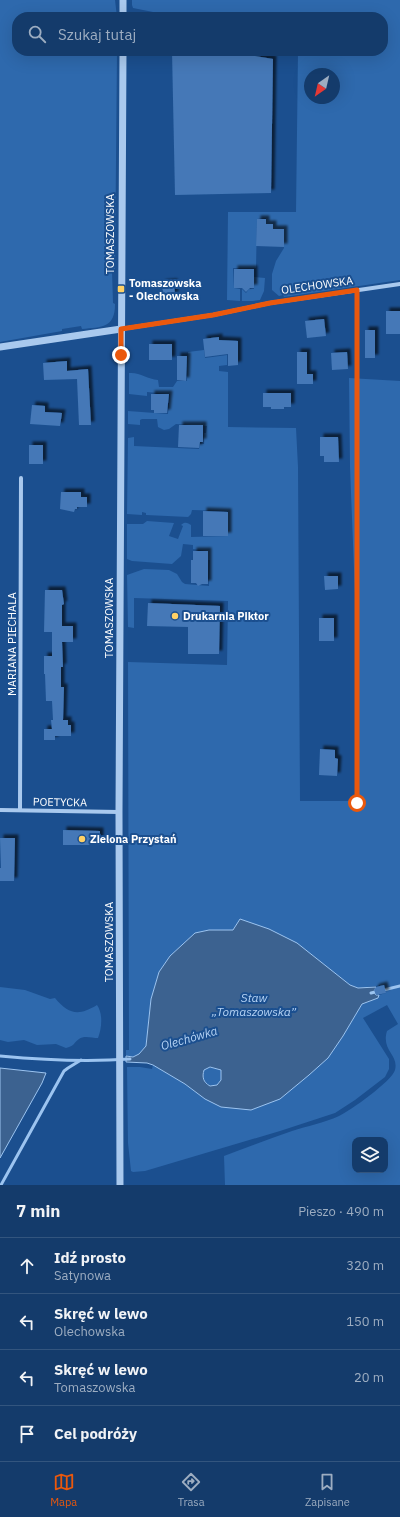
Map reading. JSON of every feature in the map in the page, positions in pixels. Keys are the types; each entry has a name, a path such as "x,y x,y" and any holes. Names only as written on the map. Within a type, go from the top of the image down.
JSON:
{"street":[{"path":"123,0 123,12"},
{"name":"TOMASZOWSKA","path":"120,1185 119,812 123,56"},
{"name":"OLECHOWSKA","path":"0,348 213,315 270,303 400,284"},
{"path":"357,290 357,803"},
{"name":"MARIANA PIECHALA","path":"20,810 22,478"},
{"name":"POETYCKA","path":"0,810 119,812"}],"shaded area":[{"path":"0,0 115,0 116,12 12,12 12,56 117,56 115,271 112,271 113,303 115,304 113,318 106,325 101,327 82,329 81,326 62,329 62,331 0,342"},
{"path":"132,0 400,0 400,280 284,297 283,295 279,296 272,290 272,274 276,261 284,248 284,229 273,229 273,224 266,224 266,218 257,219 256,268 233,268 234,288 240,289 240,301 227,300 228,212 296,212 298,56 388,56 388,12 153,12 133,8"},
{"path":"254,277 265,278 264,291 260,300 242,301 242,289 246,293 249,289 254,289"},
{"path":"204,350 205,358 227,355 227,365 219,366 219,371 228,372 228,427 296,428 298,467 300,801 358,801 358,671 350,467 349,378 400,381 400,1185 225,1185 224,1156 292,1131 339,1116 370,1095 387,1081 395,1070 396,1065 386,1043 387,1031 398,1024 387,1005 363,1018 389,1059 389,1069 385,1077 335,1113 145,1171 131,1171 128,1143 127,1067 152,1069 153,1065 185,1084 205,1099 327,1058 343,1036 362,1004 378,998 379,995 386,993 384,985 358,988 350,985 313,956 240,919 233,930 209,930 195,933 170,956 159,972 151,999 146,1046 139,1054 133,1057 126,1056 126,1050 129,1050 128,662 227,665 228,601 134,598 134,628 128,627 127,575 144,569 169,570 177,574 185,584 209,586 210,560 208,560 208,551 193,549 193,545 183,544 181,556 172,564 132,561 127,559 127,524 143,524 147,521 174,523 169,536 178,539 183,526 181,525 185,523 191,525 191,537 228,536 228,511 192,510 188,517 146,515 146,513 142,512 142,515 127,514 128,438 134,437 134,446 199,449 200,444 204,444 204,433 206,433 207,426 176,424 169,429 164,430 158,427 157,419 142,419 140,420 140,425 128,424 128,411 168,414 170,394 147,392 147,396 129,394 129,373 158,380 159,387 173,387 177,381 187,381 188,352"},
{"path":"0,987 25,990 50,999 55,998 65,1008 74,1012 85,1011 97,1005 100,1012 101,1021 98,1038 81,1038 73,1045 66,1048 56,1044 37,1045 24,1040 8,1042 0,1040"},
{"path":"207,1068 221,1070 222,1075 220,1083 216,1085 209,1085 205,1081 203,1074 204,1070"}],"water":[{"name":"Staw „Tomaszowska”","path":"240,919 269,929 297,943 350,985 358,988 376,987 374,992 376,995 379,995 378,998 362,1004 328,1058 280,1099 251,1110 221,1107 205,1099 185,1084 153,1065 147,1063 126,1062 126,1056 133,1057 139,1054 146,1046 151,999 159,972 170,956 195,933 209,930 233,930","holes":["210,1067 221,1070 221,1080 217,1085 210,1086 204,1081 204,1070"]},
{"path":"0,1068 46,1073 42,1083 0,1158"}],"building":[{"path":"172,56 255,56 273,59 271,193 175,195"},
{"path":"257,219 266,219 266,224 273,224 273,229 284,229 284,247 256,246"},
{"path":"234,269 254,269 254,288 250,288 246,292 242,288 234,288"},
{"path":"174,282 175,295 163,296 162,283"},
{"path":"386,311 400,311 400,334 386,334"},
{"path":"324,319 326,336 307,338 305,321"},
{"path":"365,330 375,330 375,358 365,358"},
{"path":"219,337 219,340 238,341 238,365 228,366 228,354 205,357 203,339"},
{"path":"149,344 172,344 172,360 149,360"},
{"path":"297,352 307,352 307,374 313,374 313,384 297,384"},
{"path":"347,352 348,369 332,370 331,353"},
{"path":"177,356 187,356 186,381 177,380"},
{"path":"67,361 67,371 88,369 91,425 79,425 77,379 44,380 43,363"},
{"path":"263,393 291,393 291,407 284,407 284,409 271,409 271,407 263,407"},
{"path":"151,394 169,394 167,413 154,413 154,410 151,410"},
{"path":"32,405 45,406 45,412 62,413 60,426 30,424"},
{"path":"179,425 203,425 203,442 200,442 199,448 178,447"},
{"path":"320,437 338,437 339,462 324,462 324,456 320,456"},
{"path":"29,445 43,445 43,464 29,464"},
{"path":"61,492 81,492 81,497 87,497 87,507 77,507 74,512 60,509"},
{"path":"203,511 228,512 228,536 203,536"},
{"path":"193,551 208,551 208,584 198,586 196,583 191,583 191,560 193,560"},
{"path":"324,576 338,576 338,589 325,590"},
{"path":"45,590 62,590 64,604 62,605 62,626 73,626 73,642 62,642 63,667 61,667 61,687 64,687 63,720 68,720 68,725 71,725 71,736 55,736 55,740 44,740 44,729 52,729 51,720 53,720 52,701 46,701 44,674 44,656 52,656 52,632 44,632"},
{"path":"148,603 220,606 219,654 188,654 188,627 147,626"},
{"path":"319,618 334,618 334,641 319,641"},
{"path":"320,749 335,750 335,758 338,759 337,776 319,775"},
{"path":"63,830 100,831 100,845 63,845"},
{"path":"0,838 15,838 14,881 0,881"},
{"path":"384,985 386,993 376,995 374,990 376,987"}],"waterway":[{"name":"Olechówka","path":"371,993 400,986"},
{"name":"Olechówka","path":"0,1056 65,1060 130,1059"},
{"path":"1,1185 64,1071 81,1060"}],"place":[{"name":"Tomaszowska - Olechowska","path":"121,289"},
{"name":"Drukarnia Piktor","path":"175,616"},
{"name":"Zielona Przystań","path":"82,839"}],"route":[{"path":"121,355 121,329 213,315 270,303 357,290 357,803"}]}
